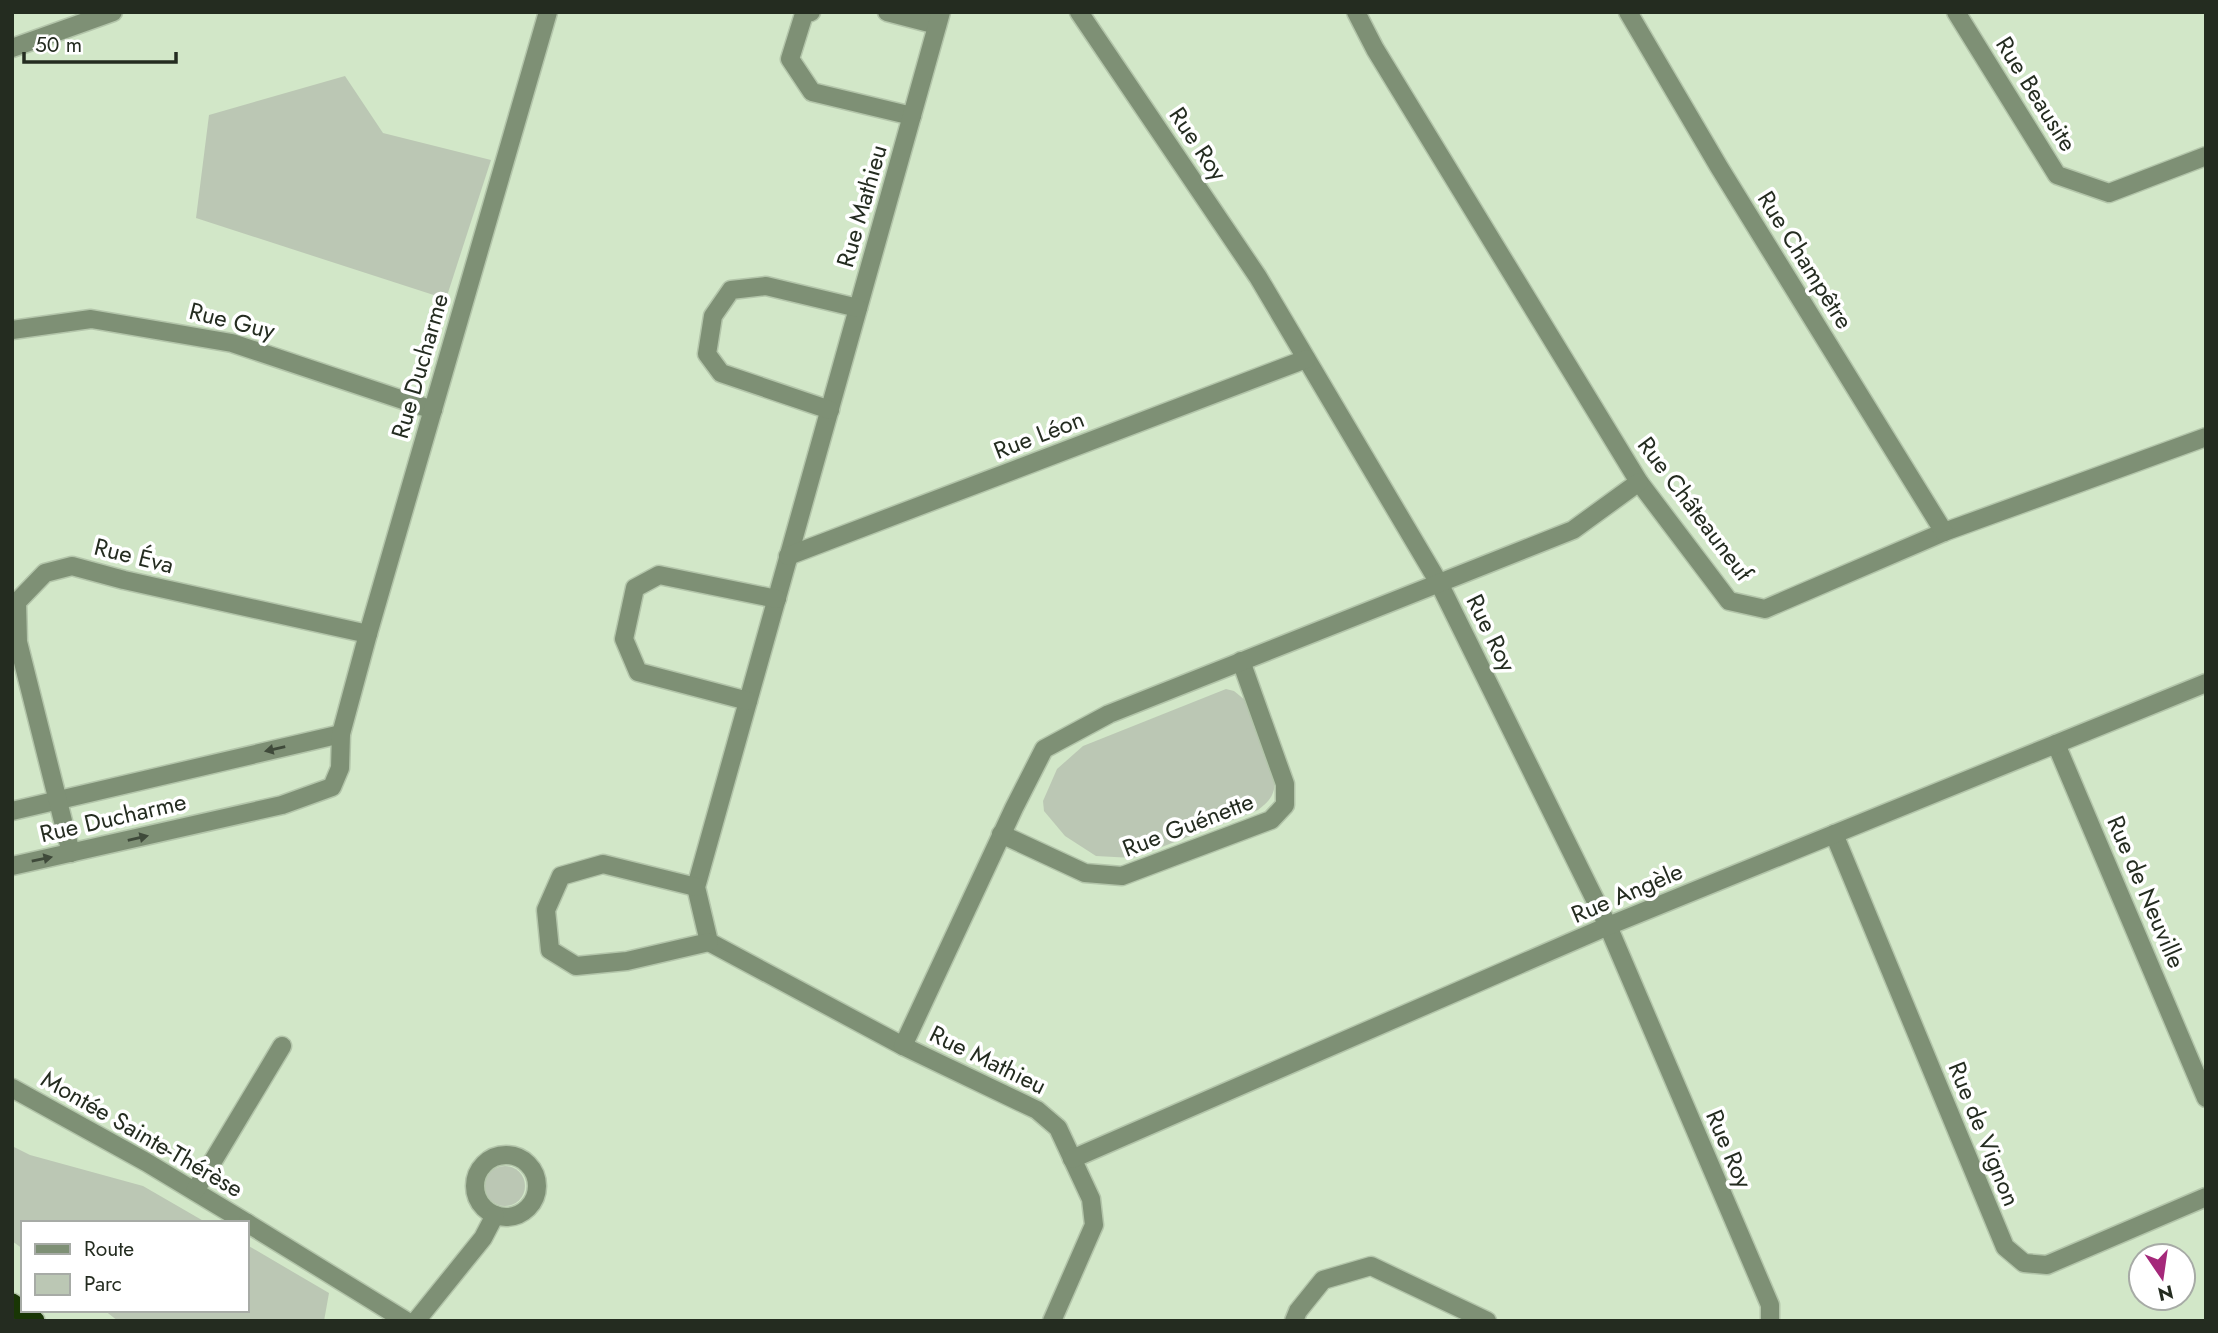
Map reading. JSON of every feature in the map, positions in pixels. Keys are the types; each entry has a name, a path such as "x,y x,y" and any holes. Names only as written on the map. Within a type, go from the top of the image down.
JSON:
{"street":[{"path":"12,48 113,12"},
{"name":"Rue Ducharme","path":"12,866 282,805 332,787 340,768 341,734 368,634 548,12"},
{"name":"Rue Mathieu","path":"811,12 804,14 790,59 812,92 912,116"},
{"name":"Rue Mathieu","path":"887,12 939,19 696,887 709,942 903,1046 1037,1110 1058,1128 1091,1199 1094,1225 1052,1321"},
{"name":"Rue Roy","path":"1079,12 1258,277 1439,583 1608,926 1770,1305 1770,1321"},
{"name":"Rue Châteauneuf","path":"1356,12 1374,49 1639,482 1729,601 1765,609 1944,532 2206,437"},
{"name":"Rue Champêtre","path":"1628,12 1719,167 1944,532"},
{"name":"Rue Beausite","path":"1956,12 2057,174 2109,193 2206,156"},
{"name":"Rue Mathieu","path":"830,410 721,373 707,354 713,316 731,290 766,286 858,308"},
{"name":"Rue Guy","path":"12,330 91,319 232,343 433,410"},
{"name":"Rue Léon","path":"788,556 1306,359"},
{"path":"903,1046 1001,834 1044,749 1109,715 1573,530 1639,482"},
{"name":"Rue Éva","path":"71,853 18,642 16,603 45,573 72,566 368,634"},
{"path":"748,701 638,672 624,639 635,587 659,575 777,598"},
{"name":"Rue Guénette","path":"1001,834 1085,873 1122,876 1271,820 1285,806 1285,784 1241,662"},
{"name":"Rue Angèle","path":"1072,1159 1608,926 2206,683"},
{"name":"Rue Ducharme","path":"12,811 341,734"},
{"name":"Rue de Neuville","path":"2056,744 2206,1098"},
{"name":"Rue de Vignon","path":"1834,834 2005,1247 2024,1264 2047,1265 2206,1197"},
{"path":"696,887 603,864 561,876 546,911 550,950 576,967 627,961 709,942"},
{"path":"195,1191 282,1046"},
{"name":"Montée Sainte-Thérèse","path":"12,1088 244,1221"},
{"path":"416,1321 482,1238 495,1215"},
{"name":"Montée Sainte-Thérèse","path":"248,1224 406,1321"},
{"path":"1294,1321 1298,1311 1324,1280 1371,1266 1487,1321"}],"green space":[{"path":"345,76 383,133 491,160 446,299 196,218 209,115"},
{"path":"1226,689 1234,691 1245,700 1275,778 1271,796 1258,810 1133,858 1096,856 1065,836 1044,811 1043,801 1057,769 1083,746"},
{"path":"12,1146 30,1155 143,1186 204,1221 21,1221 21,1248 12,1241"},
{"path":"505,1166 519,1172 525,1186 519,1200 505,1206 491,1200 485,1186 491,1172"},
{"path":"248,1246 329,1293 324,1321 118,1321 107,1312 248,1312"}]}
